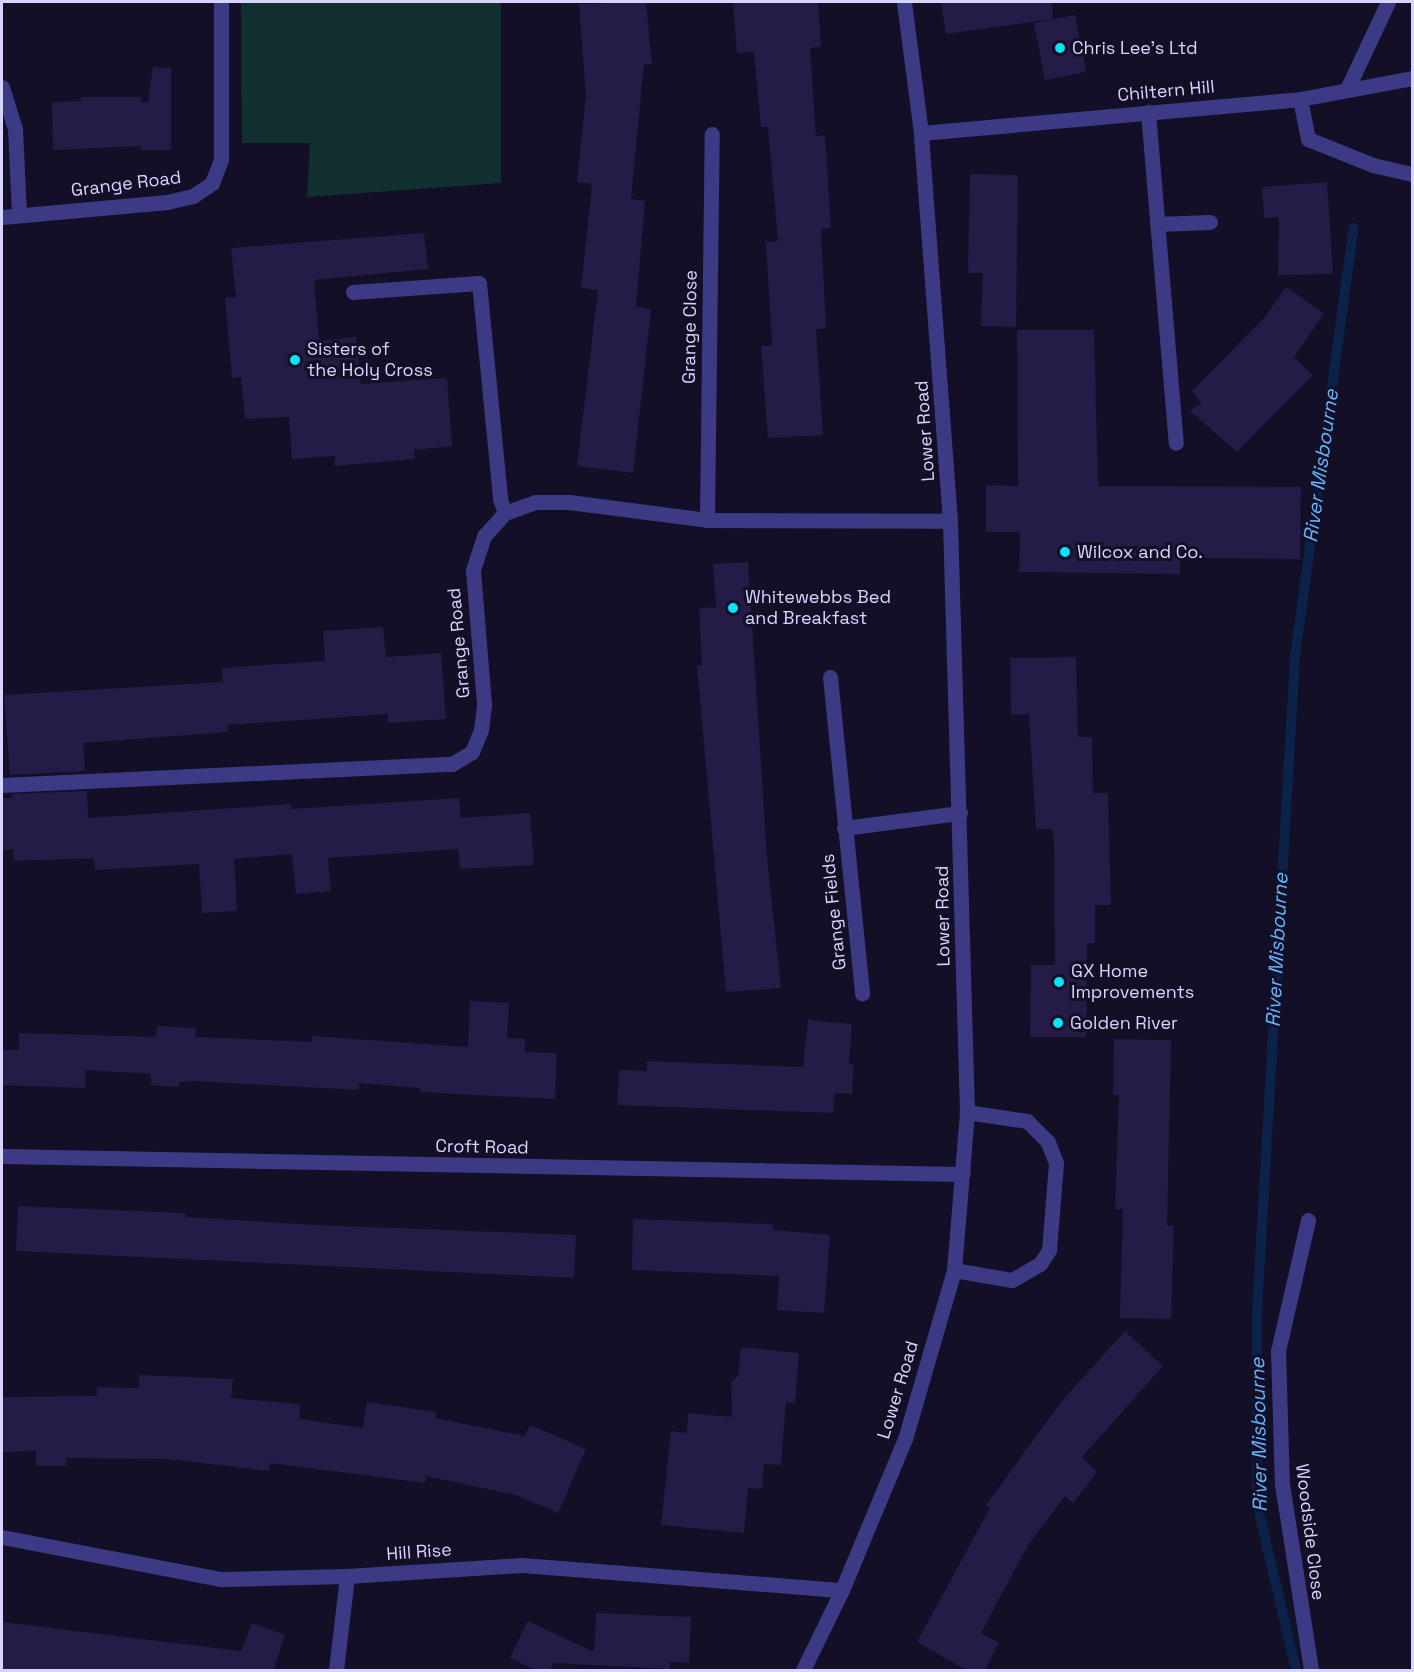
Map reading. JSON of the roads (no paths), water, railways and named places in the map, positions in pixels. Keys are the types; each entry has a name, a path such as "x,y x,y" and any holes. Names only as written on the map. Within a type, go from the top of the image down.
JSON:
{"street":[{"name":"Grange Road","path":"2,217 167,202 193,196 212,183 221,159 221,2"},
{"name":"Lower Road","path":"803,1671 842,1590 905,1439 954,1270 967,1112 950,521 921,133 904,2"},
{"path":"1348,87 1388,2"},
{"name":"Chiltern Hill","path":"921,133 1300,99 1348,87 1413,78"},
{"path":"2,87 15,129 19,215"},
{"path":"1300,99 1308,139 1373,165 1413,174"},
{"path":"1148,112 1176,443"},
{"name":"Grange Close","path":"707,520 712,134"},
{"path":"1158,224 1210,222"},
{"path":"353,292 479,283 500,500 505,513"},
{"name":"Grange Road","path":"2,784 452,764 472,752 481,730 484,704 473,570 484,536 505,513 536,502 568,502 707,520 950,521"},
{"name":"Grange Fields","path":"830,677 862,993"},
{"name":"Grange Fields","path":"844,828 960,813"},
{"path":"954,1270 1005,1279 1019,1277 1040,1264 1049,1250 1051,1228 1056,1163 1048,1142 1027,1121 967,1112"},
{"name":"Croft Road","path":"2,1156 963,1174"},
{"name":"Woodside Close","path":"1308,1220 1278,1351 1282,1484 1311,1671"},
{"name":"Hill Rise","path":"2,1537 221,1579 347,1576 522,1565 842,1590"},
{"path":"336,1671 347,1576"}],"waterway":[{"name":"River Misbourne","path":"1296,1670 1257,1504 1257,1310 1295,656 1354,228"}],"place":[{"name":"Chris Lee's Ltd","path":"1060,48"},
{"name":"Sisters of the Holy Cross","path":"295,360"},
{"name":"Wilcox and Co.","path":"1065,552"},
{"name":"Whitewebbs Bed and Breakfast","path":"733,608"},
{"name":"GX Home Improvements","path":"1059,982"},
{"name":"Golden River","path":"1058,1023"}]}
